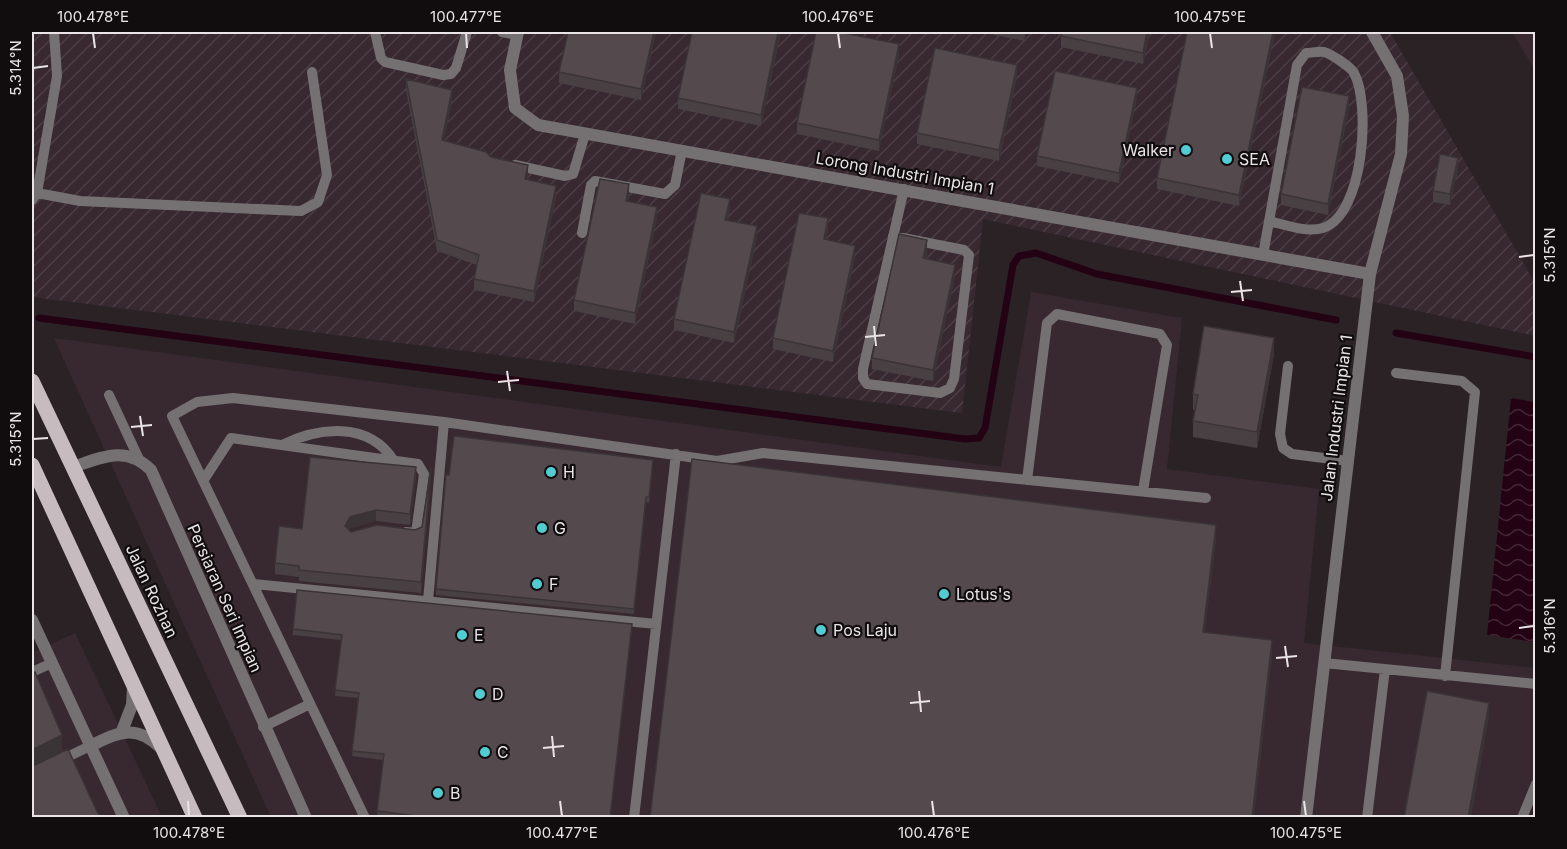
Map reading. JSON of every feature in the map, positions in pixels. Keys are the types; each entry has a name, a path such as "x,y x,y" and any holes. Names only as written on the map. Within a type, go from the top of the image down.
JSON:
{"main road":[{"name":"Jalan Rozhan","path":"32,381 240,818"},
{"path":"32,465 195,818"}],"street":[{"name":"Jalan Industri Impian 1","path":"1306,818 1370,274 1401,154 1403,116 1397,76 1372,32"},
{"name":"Lorong Industri Impian 1","path":"518,33 510,70 515,108 538,125 1370,274"},
{"path":"73,467 103,457 138,457"},
{"name":"Persiaran Seri Impian","path":"138,457 151,470 263,727 306,818"},
{"path":"32,620 35,635 51,663 124,818"},
{"path":"122,731 132,705 134,683"},
{"path":"90,746 122,731 149,736 165,752"}],"lane":[{"path":"54,32 57,76 34,197 301,212 318,202 327,175 312,72"},
{"path":"375,32 381,58 385,62 443,75 451,74 456,69 467,32"},
{"path":"502,32 518,33"},
{"path":"1263,255 1269,221 1297,65 1306,53 1325,52 1353,71 1361,95 1361,153 1354,191 1340,215 1326,227 1311,230 1269,221"},
{"path":"503,163 565,176 573,174 585,134"},
{"path":"582,233 591,185 595,181 665,194 675,185 682,150"},
{"path":"893,236 964,250 969,255 954,379 950,388 940,393 867,384 863,378 893,236 904,189"},
{"path":"1028,480 1047,323 1057,314 1160,334 1166,340 1143,491"},
{"path":"1288,366 1280,435 1282,448 1292,454 1348,461"},
{"path":"1396,374 1462,381 1475,392 1445,676"},
{"name":"Persiaran Seri Impian","path":"109,395 138,457"},
{"path":"365,818 172,416 197,402 233,398 444,422 717,461 763,453 1206,498"},
{"path":"428,601 444,422"},
{"path":"281,445 301,436 324,431 350,431 371,438 385,447 394,461"},
{"path":"203,481 231,438 418,464 424,474 416,533 396,530"},
{"path":"634,818 675,454"},
{"path":"253,584 656,624"},
{"path":"32,672 51,663"},
{"path":"1324,663 1536,684"},
{"path":"1367,818 1385,669"},
{"path":"263,727 310,704"},
{"path":"32,774 90,746"},
{"path":"1522,818 1536,784"}],"shaded area":[{"path":"32,32 1390,32 1535,283 1536,336 983,219 962,413 32,297"},
{"path":"1512,32 1535,32 1535,70"},
{"path":"1031,292 1182,318 1167,469 1319,489 1304,643 1535,668 1535,800 1528,818 271,817 54,338 1001,467"},
{"path":"75,633 162,817 32,817 32,653"}],"water":[{"path":"1511,398 1535,402 1535,642 1487,635"}],"building":[{"path":"568,32 654,32 641,89 559,72"},
{"path":"692,32 778,32 761,115 678,98"},
{"path":"816,32 839,32 899,44 879,140 797,123"},
{"path":"1062,32 1147,32 1143,53 1061,36"},
{"path":"1187,32 1273,32 1239,195 1157,178"},
{"path":"935,48 1017,65 999,150 917,133"},
{"path":"1055,71 1137,88 1119,173 1037,156"},
{"path":"406,79 452,90 442,140 486,152 491,157 528,165 525,179 556,186 534,291 474,279 479,255 437,240"},
{"path":"1302,87 1349,96 1328,204 1281,194"},
{"path":"1440,154 1458,158 1450,194 1433,191"},
{"path":"600,179 629,184 626,201 657,207 635,313 574,300"},
{"path":"701,193 730,199 725,220 757,226 734,332 674,319"},
{"path":"799,213 828,218 824,239 855,246 833,351 773,338"},
{"path":"899,234 927,240 923,258 955,265 933,370 872,358"},
{"path":"1204,326 1274,338 1257,432 1193,421 1198,395 1193,394"},
{"path":"454,436 653,460 649,497 646,497 634,609 436,589 446,474 449,475"},
{"path":"310,457 416,467 410,514 376,510 350,517 345,526 351,532 377,525 415,530 422,527 431,468 421,582 299,570 299,566 275,563 279,526 302,529"},
{"name":"Lotus's","path":"692,459 1216,525 1203,632 1272,640 1252,818 650,818"},
{"path":"297,590 632,624 610,818 417,818 417,816 377,811 384,754 352,751 359,693 335,690 342,635 293,629"},
{"path":"35,672 62,735 32,750 32,674"},
{"path":"1427,691 1489,703 1468,818 1404,818"},
{"path":"68,749 100,818 32,818 32,765"}],"waterway":[{"path":"39,318 965,439 979,438 985,428 1013,265 1019,256 1036,253 1097,274 1336,320"},
{"path":"1396,333 1536,357"}],"place":[{"name":"Walker","path":"1186,150"},
{"name":"SEA","path":"1227,159"},
{"name":"H","path":"551,472"},
{"name":"G","path":"542,528"},
{"name":"F","path":"537,584"},
{"name":"Lotus's","path":"944,594"},
{"name":"Pos Laju","path":"821,630"},
{"name":"E","path":"462,635"},
{"name":"D","path":"480,694"},
{"name":"C","path":"485,752"},
{"name":"B","path":"438,793"}]}
